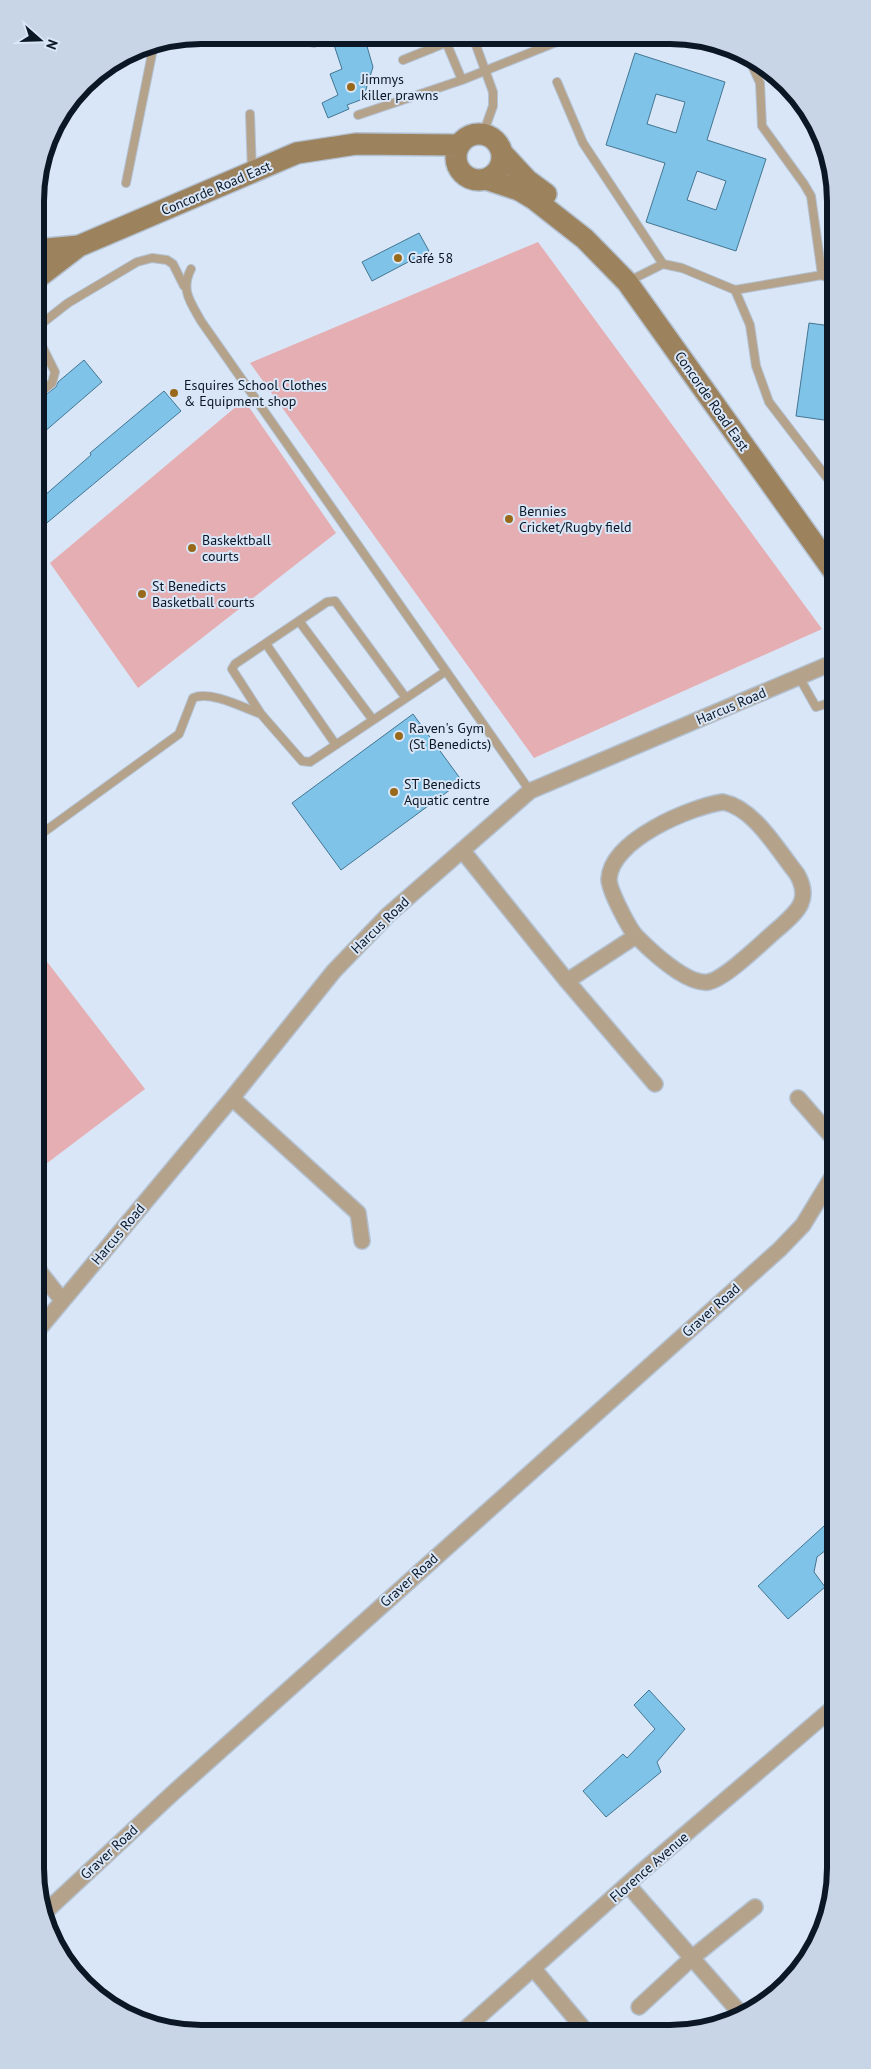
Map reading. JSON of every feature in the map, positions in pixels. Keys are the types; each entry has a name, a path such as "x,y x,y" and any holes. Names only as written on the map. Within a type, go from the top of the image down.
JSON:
{"main road":[{"path":"482,134 495,140 502,153 500,166 497,171 486,178 472,178 461,170 457,155 459,145 468,137 482,134"},
{"name":"Concorde Road East","path":"44,249 79,246 298,153 356,144 459,145"},
{"name":"Concorde Road East","path":"401,144 437,156 461,170"},
{"name":"Concorde Road East","path":"502,153 527,180 573,219 585,239"},
{"name":"Concorde Road East","path":"486,178 519,190 585,239 628,282 827,562"},
{"path":"44,274 79,246"}],"street":[{"name":"Harcus Road","path":"44,1323 232,1098 338,966 388,915 530,791 827,665"},
{"path":"722,802 734,804 749,814 803,884 803,899 797,912 720,978 710,982 700,983 683,976 636,936 611,889 612,867 618,857 630,845 655,827 710,804 722,802"},
{"path":"462,850 567,981 655,1084"},
{"path":"567,981 636,936"},
{"path":"232,1098 358,1213 362,1241"},
{"path":"798,1098 827,1131"},
{"name":"Graver Road","path":"49,1909 173,1793 780,1249 803,1224 827,1185"},
{"path":"44,1277 62,1300"},
{"name":"Florence Avenue","path":"470,2025 827,1713"},
{"path":"628,1885 738,2010"},
{"path":"639,2007 693,1957 755,1907"},
{"path":"533,1968 581,2025"}],"lane":[{"path":"429,44 431,49"},
{"path":"403,60 442,44"},
{"path":"447,44 462,80"},
{"path":"475,44 493,92 493,106 482,134"},
{"path":"358,115 462,80 552,44"},
{"path":"126,183 153,51"},
{"path":"753,67 760,83 762,126 811,196 822,276"},
{"path":"558,82 583,143 664,264"},
{"path":"250,114 252,173"},
{"path":"44,322 68,303 137,262 152,258 167,260 173,264 184,286 186,295 201,321 530,791"},
{"path":"628,282 664,264 682,268 735,290 822,276 827,278"},
{"path":"184,286 191,269"},
{"path":"735,290 750,325 756,366 769,402 827,478"},
{"path":"44,350 55,372 52,383 44,390"},
{"path":"406,698 335,601 327,602 235,664 232,669 261,714 304,762 310,762 336,745 373,720 406,698 446,671"},
{"path":"299,621 373,720"},
{"path":"266,644 336,745"},
{"path":"798,677 816,707 827,704"},
{"path":"44,832 179,734 194,698 198,696 212,697 261,714"}],"shaded area":[{"path":"538,242 822,629 534,758 250,363"},
{"name":"Baskektball courts","path":"244,400 336,533 138,688 50,563"},
{"path":"44,958 145,1089 44,1165"}],"building":[{"name":"Jimmys killer prawns","path":"366,44 373,67 363,99 347,105 349,109 328,118 322,103 338,95 330,74 342,69 334,45"},
{"path":"635,53 725,82 707,140 766,159 736,251 646,222 665,163 606,145","holes":["656,94 685,102 676,133 647,124","697,171 726,181 716,210 687,200"]},
{"path":"419,233 429,251 372,281 362,262"},
{"path":"809,323 827,325 827,420 796,416"},
{"path":"84,360 102,382 44,432 44,396 56,387 58,382"},
{"path":"164,391 181,411 44,525 44,496 91,455 90,453"},
{"path":"413,714 462,781 341,870 292,803"},
{"path":"827,1523 827,1549 817,1557 814,1572 825,1587 788,1619 758,1586"},
{"path":"649,1690 685,1729 657,1762 661,1772 606,1817 583,1791 623,1754 627,1758 655,1729 634,1705"}],"place":[{"name":"Jimmys killer prawns","path":"351,87"},
{"name":"Café 58","path":"398,258"},
{"name":"Esquires School Clothes & Equipment shop","path":"174,393"},
{"name":"Bennies Cricket/Rugby field","path":"509,519"},
{"name":"Baskektball courts","path":"192,548"},
{"name":"St Benedicts Basketball courts","path":"142,594"},
{"name":"Raven's Gym (St Benedicts)","path":"399,736"},
{"name":"ST Benedicts Aquatic centre","path":"394,792"}]}
